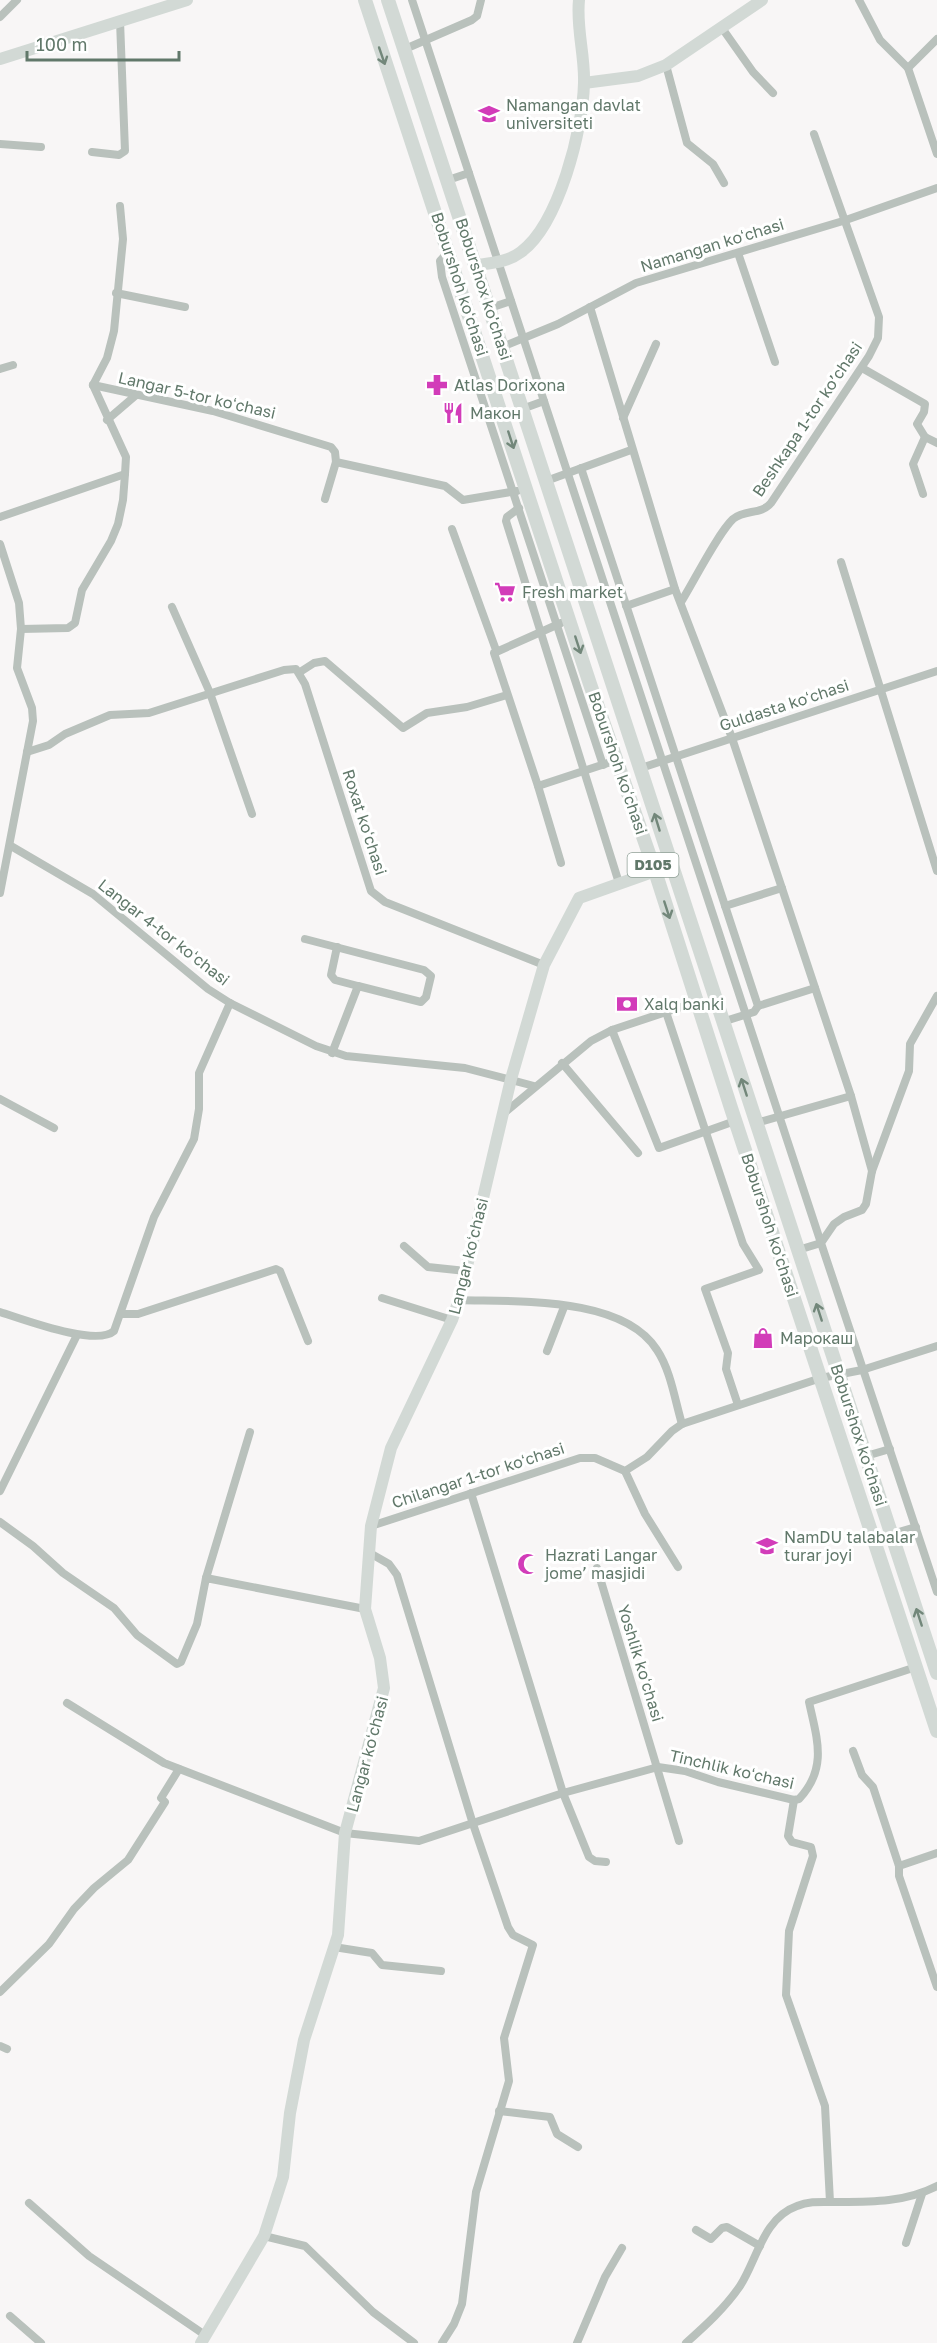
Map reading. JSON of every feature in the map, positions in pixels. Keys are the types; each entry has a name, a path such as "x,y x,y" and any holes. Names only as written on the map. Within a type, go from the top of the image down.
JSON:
{"main road":[{"name":"Boburshoh koʻchasi","path":"364,0 449,251 520,490 563,622 617,760 655,871 735,1121 937,1731"},
{"name":"Boburshox ko'chasi","path":"388,0 477,265 722,1022 937,1673"}],"street":[{"path":"0,17 17,0"},
{"path":"0,59 187,0"},
{"path":"411,0 937,1592"},
{"path":"405,49 472,21 477,16 481,0"},
{"path":"477,265 498,262 519,253 530,244 551,212 574,149 584,83 579,0"},
{"path":"584,83 638,76 666,65 762,0"},
{"path":"859,0 880,40 908,68 937,154"},
{"path":"92,152 119,155 125,151 120,21"},
{"path":"722,28 753,72 773,93"},
{"path":"908,68 937,39"},
{"path":"666,65 687,143 713,164 724,183"},
{"name":"Beshkapa 1-tor koʼchasi","path":"681,602 731,522 745,513 762,510 771,503 861,368 878,338 879,317 814,134"},
{"path":"0,144 40,147"},
{"path":"448,180 469,172"},
{"name":"Namangan koʻchasi","path":"502,347 590,307 636,283 843,221 937,188"},
{"name":"Langar 5-tor koʻchasi","path":"120,206 123,239 116,293 117,313 112,345 93,385 225,414 331,447 335,452 336,462"},
{"path":"738,253 775,362"},
{"path":"116,293 185,307"},
{"path":"490,308 511,301"},
{"path":"590,307 631,450 675,589 732,738 851,1096 872,1171"},
{"path":"623,418 656,344"},
{"path":"0,369 13,365"},
{"path":"861,368 925,404 924,412 917,424 925,437 937,443"},
{"path":"21,629 68,628 75,623 82,590 111,541 118,524 123,500 126,458 93,385"},
{"path":"107,420 135,396"},
{"path":"522,409 544,401"},
{"path":"923,494 913,464 925,437"},
{"path":"546,481 631,450"},
{"path":"325,499 336,462 445,486 463,500 520,490 519,508 549,577 526,585"},
{"path":"581,468 758,1006"},
{"path":"0,517 125,474"},
{"path":"519,508 506,521 619,883"},
{"path":"452,529 496,650 494,655 561,863"},
{"path":"0,544 20,603 21,629 17,669 32,708 33,721 11,846 0,893"},
{"path":"841,562 937,871"},
{"path":"626,606 675,589"},
{"path":"172,607 210,693 252,814"},
{"path":"496,650 563,622 603,765"},
{"path":"27,752 49,746 65,734 110,715 149,712 284,670 300,672 314,663 325,662 403,728 427,713 467,706 507,695"},
{"name":"Guldasta koʻchasi","path":"640,768 937,671"},
{"name":"Roxat koʻchasi","path":"300,672 371,891 385,902 544,965"},
{"path":"538,786 617,760"},
{"name":"Langar 4-tor koʻchasi","path":"11,846 93,894 191,975 230,1003 332,1053 465,1068 534,1086"},
{"name":"Langar koʻchasi","path":"203,2339 264,2236 283,2177 290,2114 304,2040 338,1935 345,1833 384,1688 380,1658 365,1609 370,1526 391,1449 452,1320 459,1300 511,1079 544,965 579,898 655,871"},
{"path":"725,906 782,888"},
{"path":"305,939 337,946 424,970 431,976 426,997 421,1002 332,978 331,971 337,946"},
{"path":"332,1053 358,986"},
{"path":"722,1022 754,1012 758,1006 816,988"},
{"path":"798,1250 821,1243 834,1224 843,1217 862,1210 866,1204 872,1171 909,1071 910,1044 937,996"},
{"path":"503,1114 591,1041 612,1030 696,1002"},
{"path":"0,1312 77,1335 111,1334 121,1314 154,1217 194,1139 199,1109 199,1073 230,1003"},
{"path":"666,1012 743,1244 759,1270 705,1289 728,1353 726,1369 738,1405"},
{"path":"612,1030 659,1148 735,1121"},
{"path":"562,1064 638,1153"},
{"path":"756,1123 851,1096"},
{"path":"0,1099 54,1128"},
{"path":"404,1246 428,1267 466,1271"},
{"path":"121,1314 138,1314 276,1269 280,1271 308,1341"},
{"path":"382,1298 452,1320"},
{"path":"459,1300 564,1307 620,1319 647,1336 659,1352 682,1424"},
{"path":"547,1351 564,1307"},
{"path":"0,1491 77,1335"},
{"path":"678,1567 645,1514 625,1471 647,1457 682,1424 821,1378 862,1370 937,1346"},
{"path":"0,1522 33,1546 63,1573 114,1608 138,1635 177,1664 182,1662 197,1624 206,1578 250,1432"},
{"path":"866,1456 890,1449"},
{"name":"Chilangar 1-tor koʻchasi","path":"370,1526 580,1458 595,1458 625,1471"},
{"path":"471,1493 563,1793 589,1857 595,1861 606,1862"},
{"path":"892,1534 916,1527"},
{"path":"368,1552 389,1564 397,1575 473,1824 508,1927 513,1935 530,1941 533,1945 504,2038 509,2081 476,2192 462,2304 454,2324 442,2343"},
{"name":"Yoshlik koʻchasi","path":"597,1568 679,1841"},
{"path":"206,1578 365,1609"},
{"name":"Tinchlik koʻchasi","path":"67,1703 164,1763 179,1769 345,1833 420,1841 563,1793 657,1767 685,1771 718,1782 794,1800 805,1792 819,1759 820,1750 808,1702 916,1666"},
{"path":"854,1751 862,1775 873,1786 899,1866 899,1876 937,1987"},
{"path":"0,1992 49,1944 94,1888 128,1860 154,1823 165,1802 161,1798 179,1769"},
{"path":"794,1800 788,1836 792,1842 811,1847 813,1856 789,1931 786,1995 825,2106 830,2202"},
{"path":"899,1866 937,1853"},
{"path":"334,1947 372,1953 382,1965 441,1971"},
{"path":"499,2111 550,2117 554,2121 557,2134 578,2147"},
{"path":"686,2343 710,2322 738,2288 753,2265 767,2231 782,2214 796,2206 830,2202 893,2201 922,2194 937,2187"},
{"path":"906,2243 922,2194"},
{"path":"29,2203 89,2256 203,2339"},
{"path":"696,2230 711,2239 722,2228 727,2227 760,2246"},
{"path":"264,2236 305,2246 373,2312 414,2343"},
{"path":"577,2343 605,2277 622,2248"},
{"path":"10,2316 41,2343"}],"place":[{"name":"Namangan davlat universiteti","path":"489,114"},
{"name":"Atlas Dorixona","path":"437,385"},
{"name":"Макон","path":"453,413"},
{"name":"Fresh market","path":"505,592"},
{"name":"Xalq banki","path":"627,1004"},
{"name":"Марокаш","path":"763,1338"},
{"name":"NamDU talabalar turar joyi","path":"767,1546"},
{"name":"Hazrati Langar jome’ masjidi","path":"528,1564"}]}
